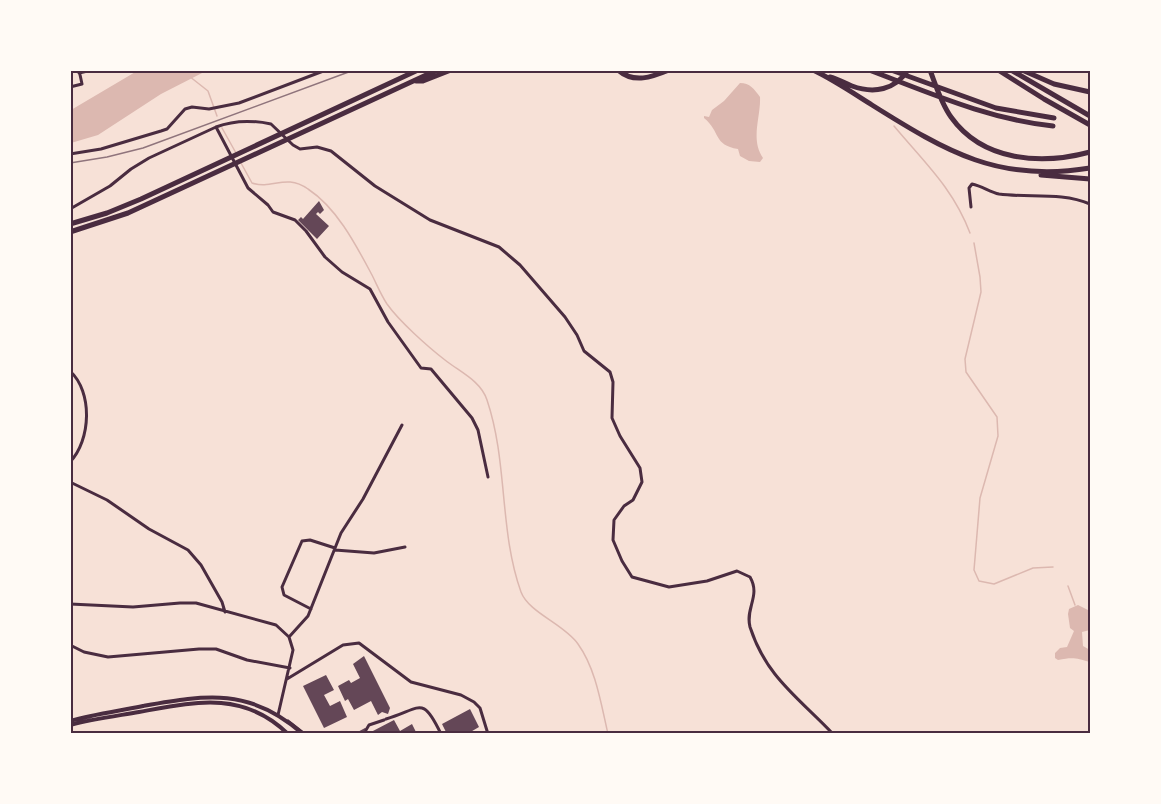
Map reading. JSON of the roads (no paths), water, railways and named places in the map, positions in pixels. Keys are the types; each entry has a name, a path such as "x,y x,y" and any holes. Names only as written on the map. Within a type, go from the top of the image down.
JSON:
{"highway":[{"path":"70,224 116,209 418,70"},
{"path":"70,232 128,213 437,70"},
{"path":"415,81 423,81 451,70"},
{"path":"618,70 624,75 637,78 651,77 669,70"},
{"path":"813,70 920,135 947,150 980,163 1026,171 1051,172 1090,168"},
{"path":"869,70 988,114 1021,122 1053,126"},
{"path":"891,70 996,108 1054,118"},
{"path":"826,77 868,90 889,87 899,81 908,70"},
{"path":"930,70 943,102 956,123 983,145 1010,156 1051,159 1090,152"},
{"path":"998,70 1090,125"},
{"path":"1011,70 1090,117"},
{"path":"1023,70 1054,84 1090,92"},
{"path":"1026,171 1032,175 1090,179"}],"main road":[{"path":"70,723 129,709 209,696 244,701 278,715 303,732"},
{"path":"70,723 195,702 227,703 273,716 278,715"},
{"path":"251,709 272,719 288,733"},
{"path":"278,715 282,727"},
{"path":"288,733 286,728 288,725 303,732"}],"street":[{"path":"70,87 82,84 79,72 92,70"},
{"path":"70,154 101,149 167,129 185,109 192,107 209,109 239,103 326,70"},
{"path":"70,209 110,186 149,158 228,122 240,121 271,124 300,149 317,147 331,151 375,186 430,220 499,247 520,265 565,317 578,335 584,351 610,372 613,382 612,418 620,436 640,468 642,482 633,500 624,506 614,520 614,540 622,561 632,577 669,587 707,581 736,571 750,578 755,591 748,616 762,654 784,687 833,734"},
{"path":"216,127 248,188 272,211 296,220 325,257 342,272 370,289 388,322 421,368 431,369 472,418 478,430 488,477"},
{"path":"971,207 969,188 972,183 1000,194 1044,194 1090,204"},
{"path":"70,371 82,389 86,410 81,444 70,462"},
{"path":"289,637 302,624 311,609 341,533 363,500 402,425"},
{"path":"70,482 107,500 149,529 188,550 201,565 222,602 225,612"},
{"path":"311,609 284,595 282,587 302,541 310,540 335,549 374,552 405,548"},
{"path":"70,604 133,607 196,603 280,627 289,637 293,650 278,715"},
{"path":"287,679 343,645 359,643 411,682 461,695 474,702 480,708 488,734"},
{"path":"70,645 84,652 108,657 216,649 247,660 290,668"},
{"path":"366,730 369,725 417,708 424,708 432,715 441,734"}],"waterway":[{"path":"189,76 208,91 217,116"},
{"path":"894,126 946,189 970,233"},
{"path":"222,128 236,153"},
{"path":"241,163 252,183 259,185 286,182 300,184 328,206 345,228 392,311 422,341 475,382 484,393 494,424 509,545 521,592 531,606 564,630 578,644 589,664 597,687 608,734"},
{"path":"974,243 981,292 965,359 966,372 997,417 998,436 980,498 974,570 979,581 994,584 1033,568 1053,567"},
{"path":"1068,586 1075,605"}],"railway":[{"path":"70,163 143,148 354,70"}]}
